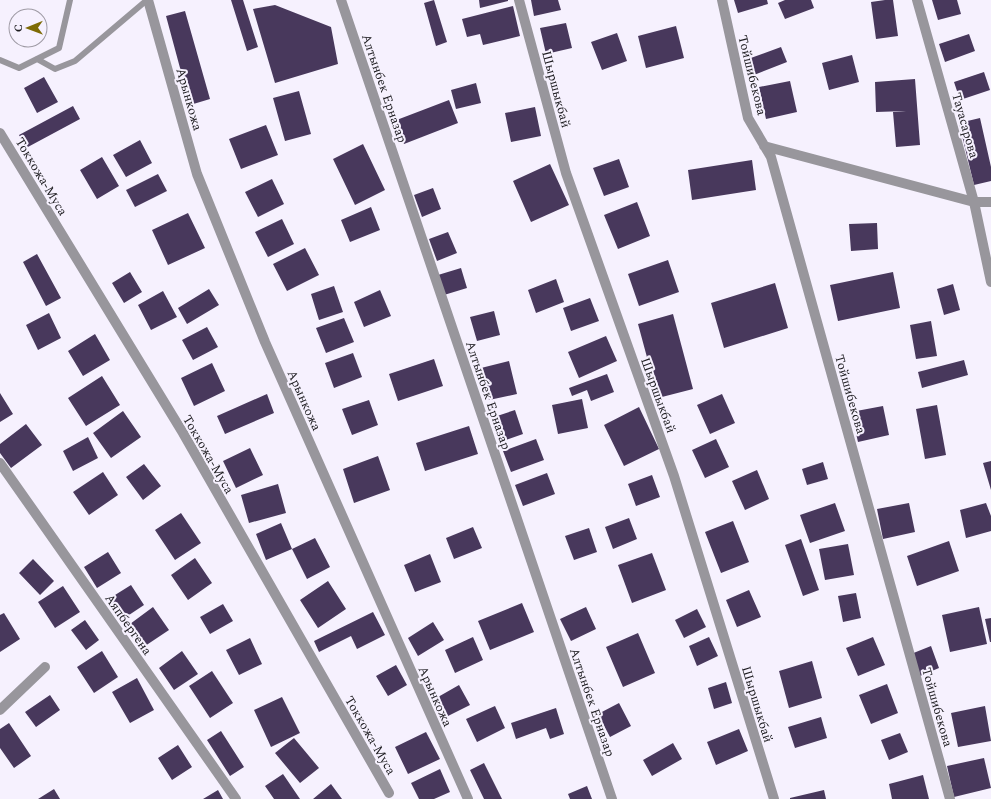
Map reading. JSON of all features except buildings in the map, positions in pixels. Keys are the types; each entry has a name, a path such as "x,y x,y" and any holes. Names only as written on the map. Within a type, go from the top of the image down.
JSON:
{"street":[{"name":"Арынкожа","path":"148,0 200,181 265,342 468,799"},
{"name":"Алтынбек Ерназар","path":"341,0 612,799"},
{"name":"Шыршыкбай","path":"519,0 566,173 674,476 774,799"},
{"name":"Тойшибекова","path":"722,0 748,118 771,157 950,799"},
{"name":"Тауасарова","path":"917,0 974,202 991,282"},
{"name":"Токкожа-Муса","path":"0,133 183,433 389,793"},
{"path":"764,146 974,202 991,202"},
{"name":"Аяпбергена","path":"0,463 236,799"},
{"path":"0,710 45,667"}],"lane":[{"path":"0,60 19,68 59,48 70,0"},
{"path":"37,59 55,69 75,61 148,0"}]}
